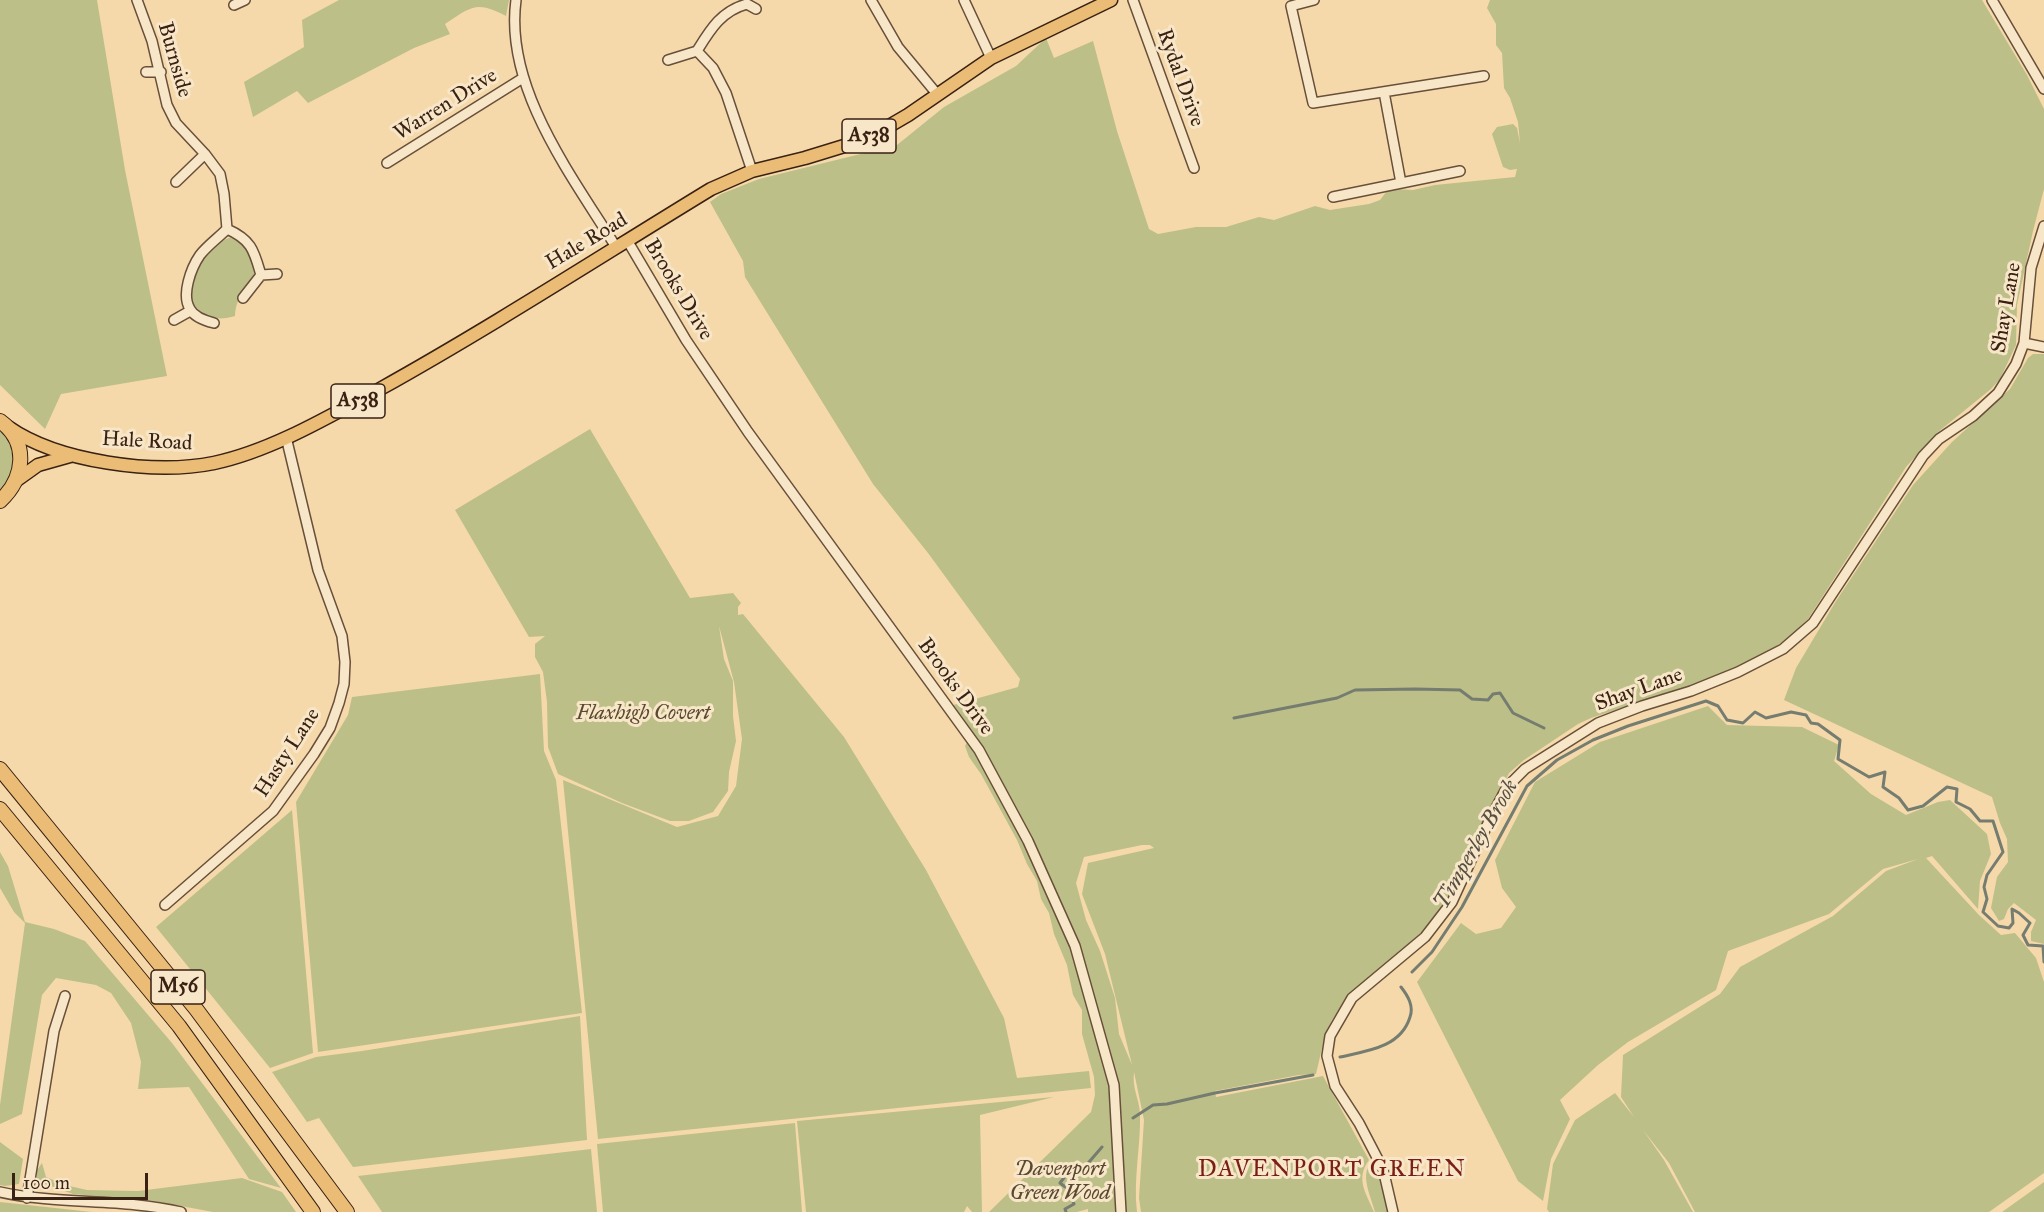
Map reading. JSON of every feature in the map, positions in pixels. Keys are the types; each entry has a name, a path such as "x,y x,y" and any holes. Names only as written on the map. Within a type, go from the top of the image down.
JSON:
{"highway":[{"name":"A538","path":"0,501 17,480 21,457 19,446 4,424"},
{"name":"M56","path":"0,769 196,1009 347,1212"},
{"name":"M56","path":"0,809 179,1026 313,1212"}],"main road":[{"name":"Hale Road","path":"4,424 25,439 71,456 127,464 193,465 215,463 244,454 286,437 351,405 433,360 711,189 752,171 854,143 908,116 991,58 1111,0"},
{"name":"Hale Road","path":"17,480 38,465 71,456"}],"street":[{"name":"Burnside","path":"137,0 161,72 167,105 176,123 220,174 227,229"},
{"name":"Brooks Drive","path":"516,0 513,24 523,78 554,145 748,432 979,750 1028,841 1075,946 1114,1085 1121,1212"},
{"path":"871,0 898,47 937,94"},
{"path":"964,0 991,58"},
{"name":"Rydal Drive","path":"1133,0 1194,168"},
{"path":"1314,0 1291,6 1313,103 1484,76"},
{"path":"1992,0 2044,89"},
{"path":"668,60 697,51 713,25 739,6 747,4 756,9"},
{"path":"697,51 712,68 726,93 752,171"},
{"path":"146,72 161,72"},
{"name":"Warren Drive","path":"387,163 523,78"},
{"path":"1384,92 1401,183"},
{"path":"176,182 205,154"},
{"path":"1333,197 1460,171"},
{"name":"Shay Lane","path":"1393,1212 1383,1168 1359,1123 1335,1086 1327,1056 1330,1036 1352,998 1425,937 1452,902 1489,820 1507,787 1525,769 1598,723 1691,691 1783,650 1813,624 1923,456 1939,439 1973,416 1998,393 2016,364 2024,343 2031,268 2044,226"},
{"path":"214,323 203,320 190,310 187,300 194,265 206,249 227,229 242,236 247,240 256,256 261,275"},
{"path":"243,298 261,275 277,274"},
{"path":"174,320 190,310"},
{"path":"2024,343 2044,347"},
{"name":"Hasty Lane","path":"165,905 273,811 330,728 344,684 345,662 342,636 318,570 286,437"},
{"path":"27,1198 54,1031 65,996"},
{"path":"0,1192 27,1198 159,1207 181,1212"}],"green space":[{"path":"0,0 97,0 125,170 167,376 61,394 45,429 0,385"},
{"path":"339,0 509,0 506,16 487,8 468,10 445,24 450,34 414,48 308,103 297,91 253,117 244,82 304,47 302,20"},
{"name":"Davenport Green Wood","path":"1490,0 1982,0 2027,75 2044,109 2044,189 2017,305 2016,345 2000,379 1991,389 1938,432 1906,467 1808,619 1789,638 1760,656 1699,683 1591,718 1578,724 1524,760 1509,773 1449,897 1423,931 1344,1003 1332,1020 1325,1035 1316,1074 1299,1075 1215,1091 1216,1097 1323,1076 1369,1160 1362,1180 1374,1212 1141,1212 1139,1198 1144,1120 1134,1072 1140,1113 1137,1212 1088,1212 1088,1209 1077,1212 989,1212 1091,1112 1095,1095 1094,1077 1082,1034 1082,1010 1073,995 1067,965 1054,934 1049,913 1041,899 1037,881 1017,840 981,774 969,757 965,746 970,737 950,706 1018,687 1020,679 928,553 873,484 745,277 743,261 710,202 721,194 759,179 897,145 944,107 1016,66 1046,38 1054,58 1093,41 1117,131 1149,229 1158,234 1196,227 1226,227 1259,217 1274,220 1315,206 1330,210 1369,204 1380,200 1387,191 1396,189 1413,190 1435,185 1515,177 1517,169 1510,170 1503,167 1492,134 1497,127 1513,124 1517,128 1520,143 1518,122 1504,88 1502,53 1496,45 1496,24 1487,8","holes":["1150,845 1154,848 1088,863 1082,894 1105,954 1132,1065 1119,1034 1115,998 1100,951 1086,920 1076,883 1084,857"]},
{"path":"231,237 246,244 255,271 240,296 235,316 210,317 199,311 191,300 194,280 207,254 222,241"},
{"path":"2033,354 2044,354 2044,944 2031,941 2031,932 2036,920 2014,903 2008,909 2004,919 1999,921 1991,908 1997,877 2008,862 2007,839 1992,797 1784,700 1796,668 1836,601 1913,485 1952,442 2010,389 2028,358"},
{"name":"Flaxhigh Covert","path":"590,429 690,598 733,593 741,603 738,607 738,615 743,614 844,737 926,870 1004,1018 1017,1078 1089,1071 1091,1088 598,1139 563,780 677,827 718,816 736,786 742,739 734,682 719,626 724,659 733,681 736,741 729,772 728,791 713,812 689,821 670,821 622,803 558,774 548,747 547,702 543,672 535,657 535,644 545,636 529,637 455,510"},
{"path":"0,430 10,446 14,462 11,477 0,493"},
{"path":"540,674 544,751 556,780 582,1013 318,1052 296,802 348,715 352,697"},
{"path":"1708,706 1727,725 1802,727 1839,745 1834,761 1871,794 1906,815 1938,802 1950,800 1987,834 1991,854 1980,881 1978,909 1932,856 1926,858 1979,915 2001,935 2015,933 2036,958 2044,982 2044,1173 1989,1212 1695,1212 1669,1163 1643,1130 1664,1160 1693,1212 1549,1212 1547,1209 1553,1164 1575,1120 1615,1093 1634,1117 1621,1097 1623,1055 1720,994 1740,967 1833,916 1886,871 1918,859 1883,869 1829,914 1728,951 1716,990 1628,1042 1598,1065 1560,1100 1570,1119 1551,1159 1543,1201 1518,1181 1417,982 1461,923 1476,934 1501,928 1516,907 1502,888 1495,860 1535,782 1600,742"},
{"path":"292,810 313,1053 270,1068 156,927"},
{"path":"0,852 8,866 25,922 54,929 85,941 172,1043 281,1188 249,1179 189,1087 138,1089 141,1062 131,1023 111,993 96,985 56,978 42,995 22,1114 0,1124 0,1105 25,923 14,912 0,888"},
{"path":"580,1016 587,1140 353,1167 319,1118 307,1122 272,1072 316,1057"},
{"path":"1054,1097 980,1115 982,1212 972,1212 967,1206 964,1212 806,1212 797,1121"},
{"path":"795,1123 802,1212 603,1212 597,1144"},
{"path":"0,1142 23,1159 19,1184 0,1185"},
{"path":"591,1149 597,1212 382,1212 358,1176"},
{"path":"1379,1161 1393,1212 1375,1212 1368,1190 1366,1175 1368,1168"},
{"path":"42,1163 46,1177 65,1185 87,1190 138,1191 242,1178 282,1192 296,1212 213,1212 138,1198 73,1194 37,1181 37,1170"},
{"path":"2044,1182 2044,1212 2002,1212"},
{"path":"0,1202 92,1212 0,1212"}],"waterway":[{"path":"1234,718 1337,698 1355,690 1460,690 1472,699 1488,700 1493,694 1500,693 1513,713 1544,728"},
{"name":"Timperley Brook","path":"1412,972 1432,952 1462,907 1527,786 1557,760 1593,740 1628,726 1706,701 1718,706 1727,720 1743,723 1755,712 1766,718 1791,712 1806,715 1811,723 1818,724 1840,740 1838,759 1869,777 1885,772 1883,787 1899,798 1908,810 1923,806 1947,787 1957,789 1956,802 1970,809 1980,821 1993,821 2003,852 1987,875 1984,887 1987,899 1983,912 1998,926 2009,928 2013,923 2012,909 2019,913 2030,923 2023,935 2028,945 2043,946 2044,962"},
{"name":"Timperley Brook","path":"1340,1057 1382,1046 1399,1035 1406,1027 1411,1005 1401,987"},
{"name":"Timperley Brook","path":"1133,1118 1153,1105 1313,1075"},
{"name":"Timperley Brook","path":"1066,1212 1065,1209 1074,1204 1068,1189 1060,1183 1069,1171 1083,1169 1102,1147"}],"district":[{"name":"DAVENPORT GREEN","path":"1332,1170"}]}
